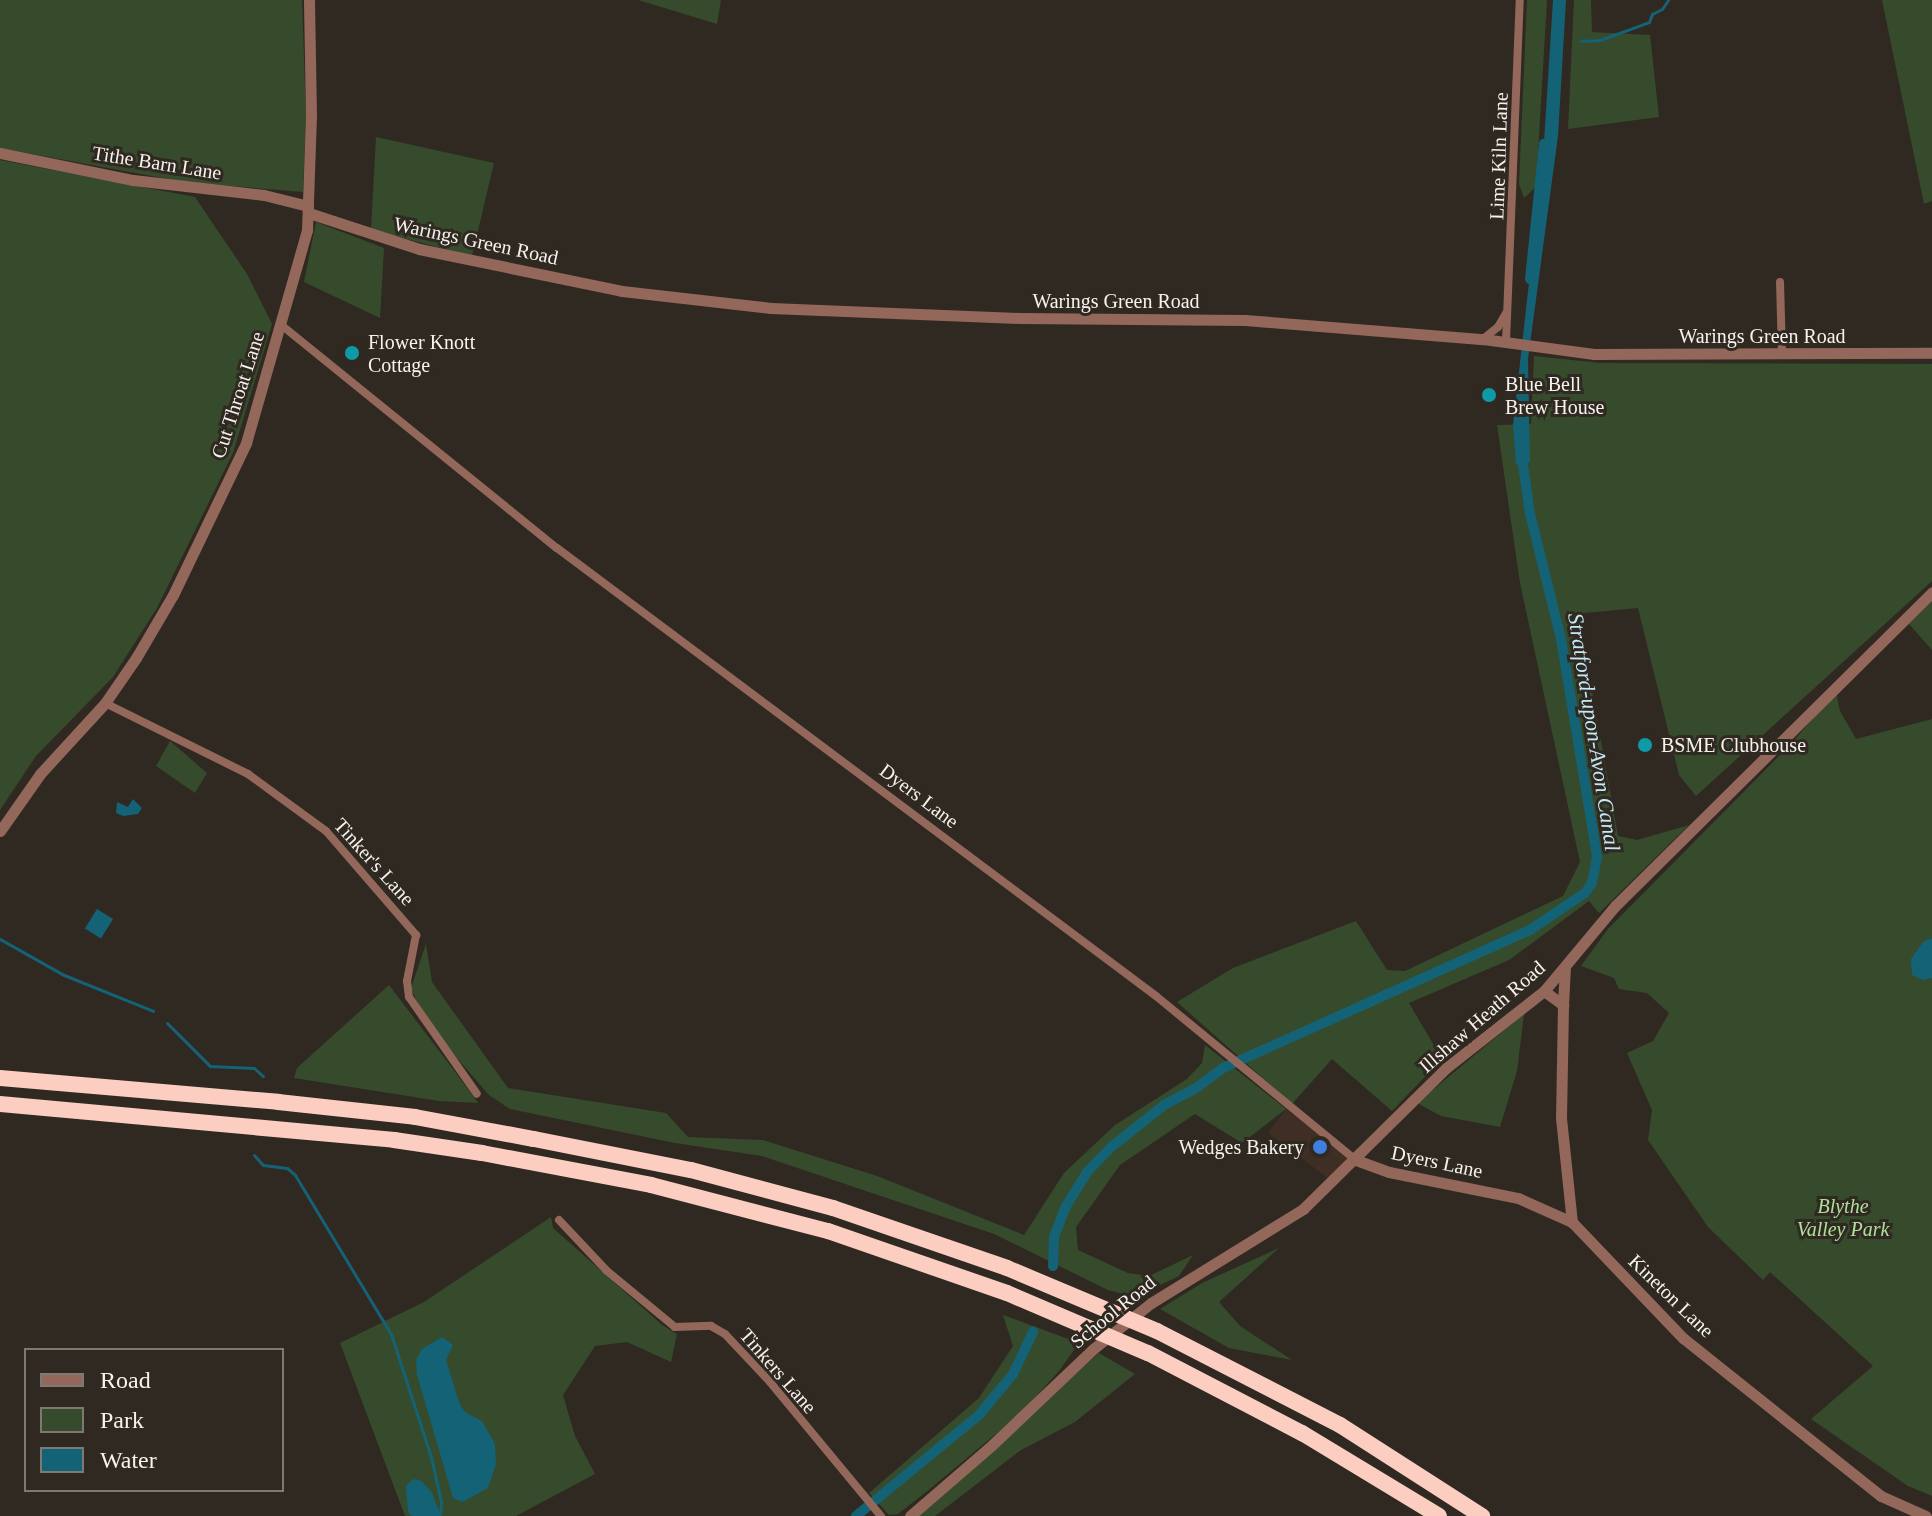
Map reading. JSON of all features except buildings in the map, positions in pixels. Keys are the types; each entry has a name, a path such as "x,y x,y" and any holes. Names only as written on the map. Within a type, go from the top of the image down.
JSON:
{"highway":[{"path":"0,1078 294,1103 415,1117 691,1170 833,1208 1007,1268 1157,1331 1340,1425 1482,1516"},
{"path":"0,1104 394,1140 482,1153 651,1185 828,1231 1007,1293 1148,1353 1302,1433 1439,1516"}],"street":[{"name":"Cut Throat Lane","path":"0,831 40,774 105,703 136,658 173,595 246,443 304,243 308,210 309,0"},
{"name":"Lime Kiln Lane","path":"1511,343 1507,312 1513,236 1520,0"},
{"name":"Tithe Barn Lane","path":"0,153 133,180 264,195 308,210"},
{"name":"Warings Green Road","path":"308,210 419,249 622,291 711,303 1021,318 1245,320 1483,339 1594,354 1932,353"},
{"path":"1780,282 1782,354"},
{"path":"1483,339 1498,327 1507,312"},
{"name":"Dyers Lane","path":"280,324 557,548 1156,996 1356,1160 1389,1172 1518,1198 1572,1222"},
{"name":"Illshaw Heath Road","path":"1356,1160 1446,1068 1544,991 1635,884 1932,592"},
{"name":"Tinker's Lane","path":"105,703 248,774 326,831 416,935 407,981 409,997 477,1094"},
{"path":"1565,969 1561,1118 1572,1222"},
{"path":"1544,991 1563,1005"},
{"name":"School Road","path":"910,1516 992,1445 1093,1349 1170,1290 1303,1209 1356,1160"},
{"name":"Tinkers Lane","path":"559,1220 607,1271 675,1327 711,1326 725,1334 770,1382 880,1515"},
{"name":"Kineton Lane","path":"1572,1222 1683,1338 1881,1496 1926,1516"}],"shaded area":[{"path":"1286,1109 1351,1158 1333,1182 1268,1133"}],"green space":[{"path":"0,0 302,0 306,116 303,192 184,182 0,148"},
{"path":"638,0 721,0 717,24"},
{"path":"1527,0 1547,0 1536,187 1524,198 1519,184"},
{"path":"1574,0 1591,0 1592,32 1650,35 1659,117 1568,129"},
{"path":"1882,0 1932,0 1932,201 1924,204"},
{"path":"376,137 494,163 472,256 371,230"},
{"path":"0,160 195,197 247,274 272,324 233,453 157,608 113,677 36,756 0,810"},
{"path":"316,222 384,248 380,318 304,282"},
{"path":"1534,356 1600,363 1932,364 1932,581 1696,796 1679,775 1638,608 1584,613 1583,640 1618,836 1637,840 1689,825 1599,913 1589,901 1509,960 1409,1003 1442,1059 1392,1111 1332,1059 1292,1104 1177,1002 1233,968 1356,921 1387,970 1405,971 1563,896 1580,862 1520,583 1497,425 1531,424"},
{"path":"1932,600 1932,650 1909,624"},
{"name":"Blythe Valley Park","path":"1836,692 1840,711 1856,739 1932,719 1932,1496 1908,1486 1811,1419 1873,1366 1770,1272 1763,1280 1708,1227 1648,1140 1652,1110 1627,1053 1653,1041 1669,1013 1647,993 1619,989 1614,978 1581,966 1608,929 1790,745"},
{"path":"170,741 207,773 195,793 156,766"},
{"path":"426,944 432,982 508,1088 666,1113 688,1137 763,1140 877,1176 1024,1235 1064,1173 1115,1125 1187,1079 1202,1063 1205,1045 1286,1109 1242,1143 1195,1114 1120,1165 1076,1227 1078,1250 1128,1273 1149,1276 1193,1255 1179,1276 1135,1297 1108,1290 994,1234 762,1156 675,1143 510,1109 489,1095 425,1021 411,988"},
{"path":"389,985 478,1103 439,1101 294,1078 297,1068"},
{"path":"1524,1014 1517,1071 1500,1127 1441,1116 1417,1103"},
{"path":"551,1217 553,1228 662,1325 677,1334 671,1362 627,1342 595,1346 563,1395 575,1436 595,1474 516,1516 405,1516 340,1343 424,1302"},
{"path":"1279,1248 1219,1302 1240,1326 1292,1360 1229,1348 1160,1309 1202,1283"},
{"path":"1003,1315 1079,1343 1059,1371 1021,1413 898,1514 889,1515 869,1493 979,1398 1013,1346"},
{"path":"1099,1353 1135,1374 1075,1422 1021,1450 935,1516 915,1516"}],"water":[{"path":"1553,0 1566,0 1558,136 1528,359 1530,462 1516,465 1513,425 1543,158"},
{"path":"133,799 142,808 138,814 123,816 116,813 117,802 128,807"},
{"path":"97,909 113,919 101,939 85,929"},
{"path":"1932,938 1932,978 1923,980 1912,975 1911,959 1923,942"},
{"path":"442,1337 453,1345 446,1360 460,1405 465,1412 482,1421 495,1444 496,1464 488,1488 462,1502 453,1498 417,1375 416,1360 422,1349"},
{"path":"413,1479 422,1481 432,1493 441,1516 412,1516 408,1512 406,1486"}],"waterway":[{"path":"1581,41 1600,40 1649,22 1652,14 1662,9 1668,0"},
{"name":"Stratford-upon-Avon Canal","path":"1530,279 1544,144"},
{"name":"Stratford-upon-Avon Canal","path":"1053,1266 1054,1237 1066,1206 1087,1172 1110,1148 1164,1105 1199,1086 1223,1068 1530,930 1585,893 1592,883 1597,857 1591,820 1561,639 1530,514 1521,451"},
{"path":"0,939 64,975 153,1011"},
{"path":"167,1023 210,1066 254,1068 263,1076"},
{"path":"254,1155 263,1165 287,1168 295,1175 391,1334 431,1457 441,1502 440,1514"},
{"name":"Stratford-upon-Avon Canal","path":"856,1516 979,1415 1013,1374 1033,1332"}],"place":[{"name":"Flower Knott Cottage","path":"352,353"},
{"name":"Blue Bell Brew House","path":"1489,395"},
{"name":"BSME Clubhouse","path":"1645,745"},
{"name":"Wedges Bakery","path":"1320,1147"}]}
